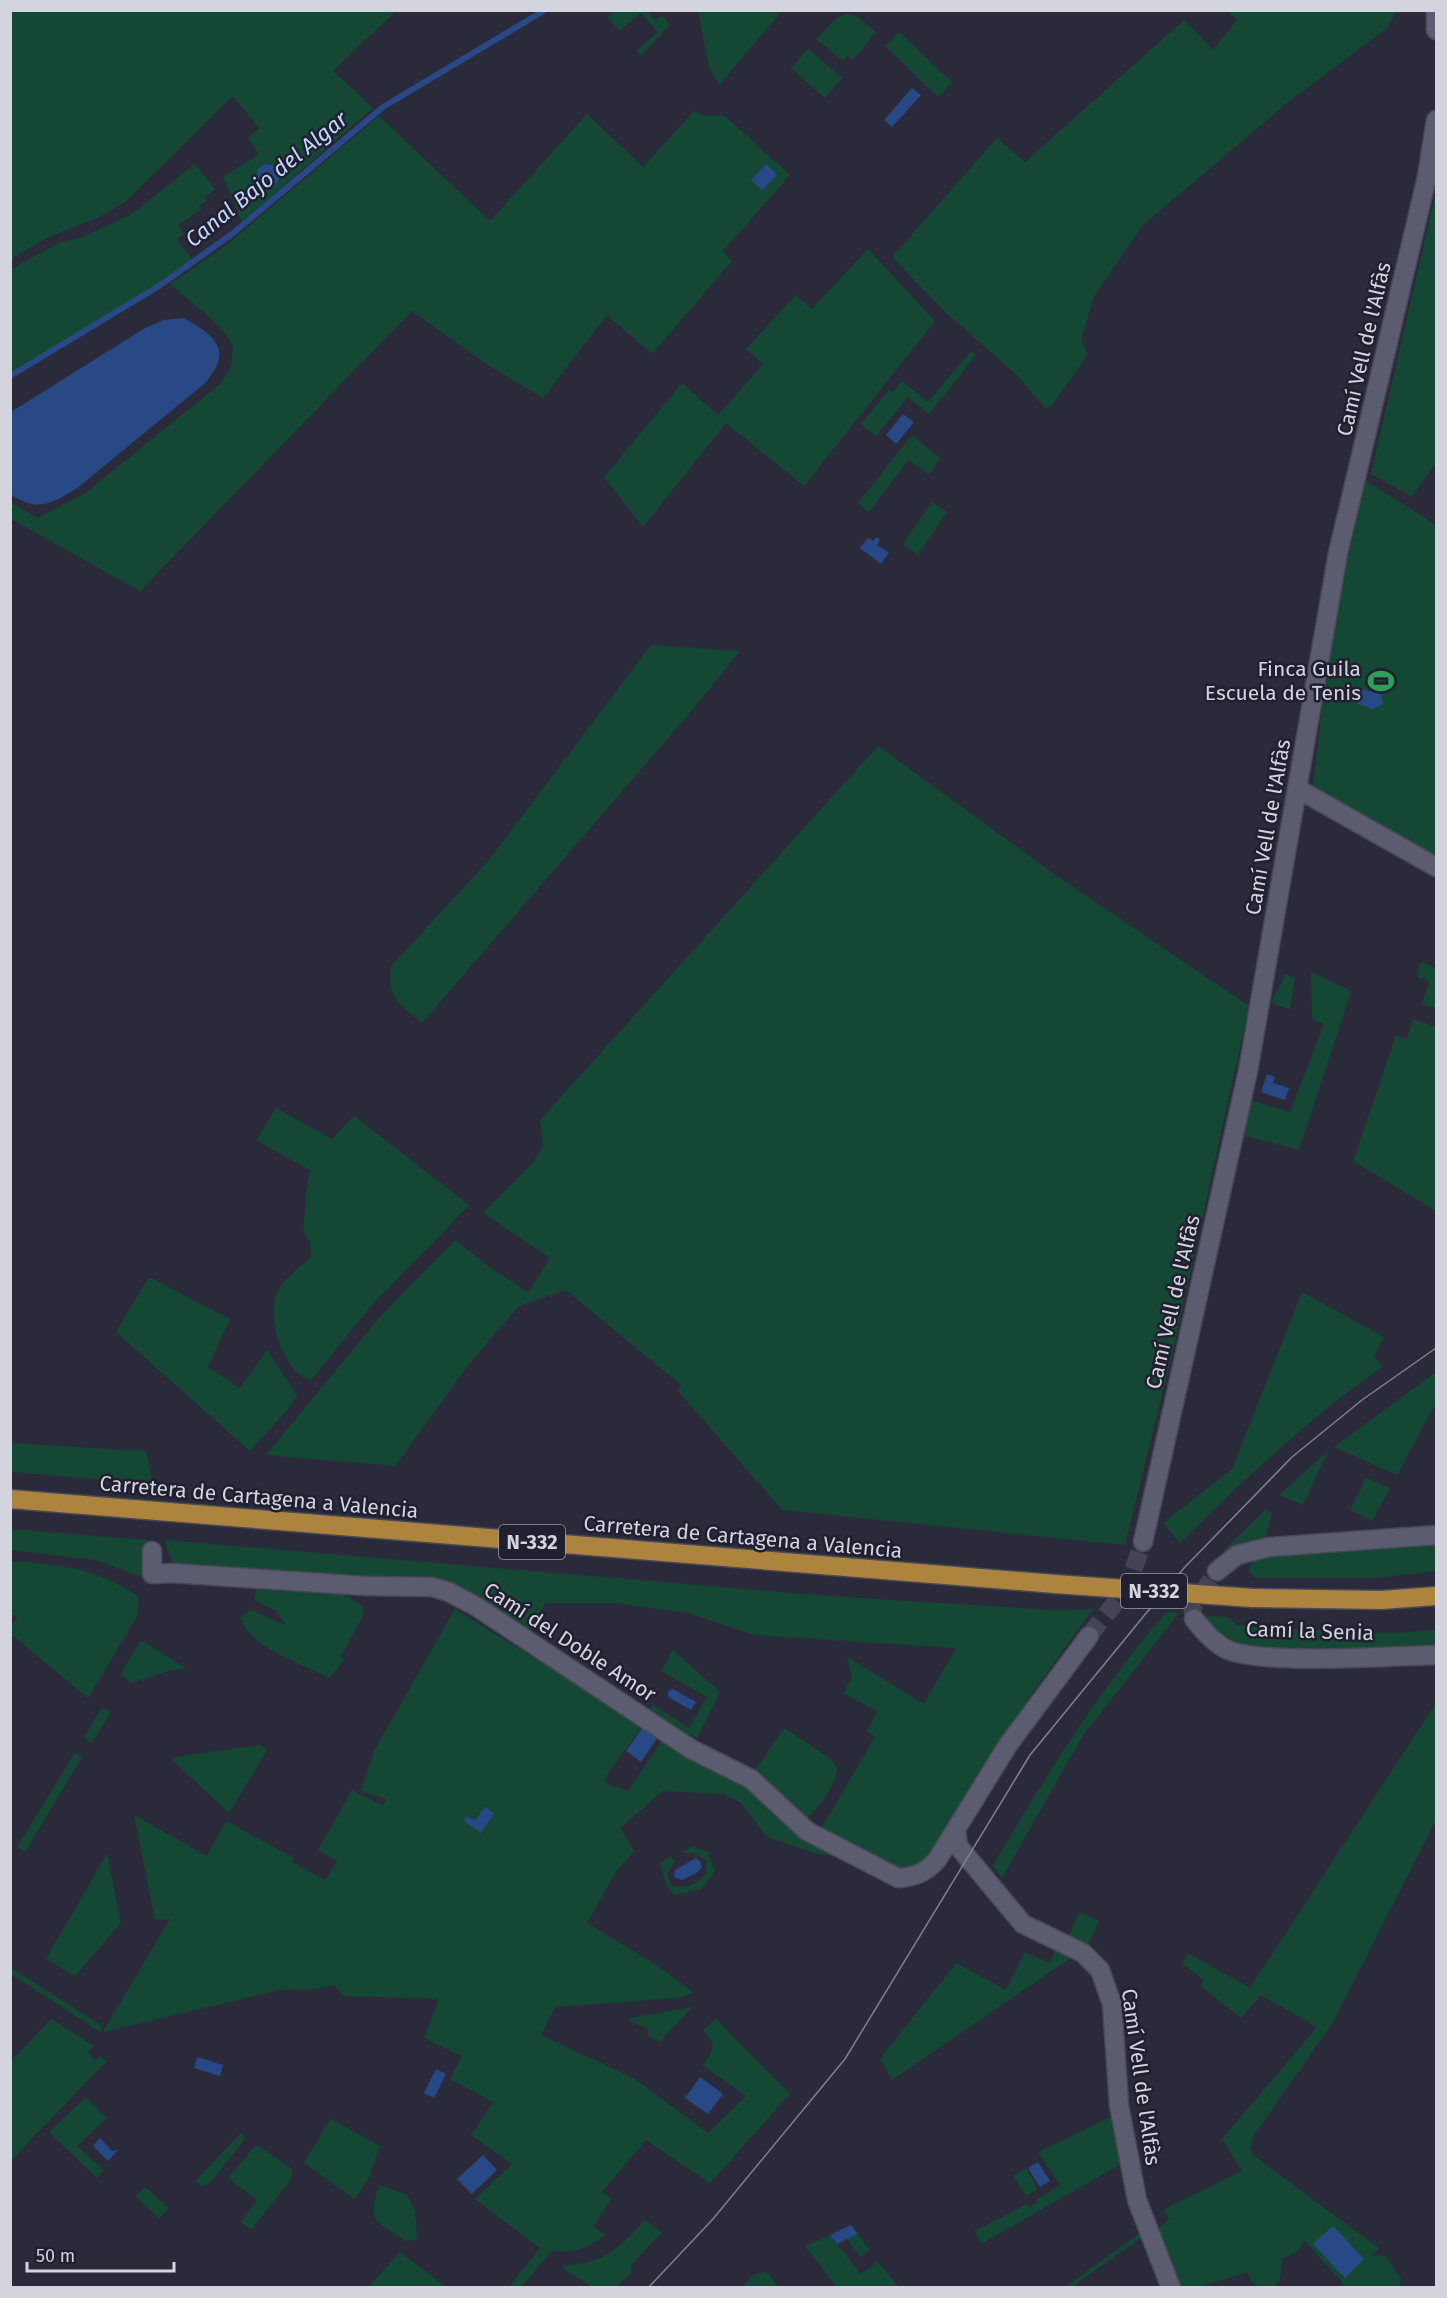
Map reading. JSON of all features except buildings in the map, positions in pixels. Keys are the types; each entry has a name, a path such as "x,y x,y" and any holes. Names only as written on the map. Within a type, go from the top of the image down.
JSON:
{"highway":[{"name":"Carretera de Cartagena a Valencia","path":"10,1499 1054,1584 1253,1598 1361,1600 1437,1596"}],"street":[{"path":"1436,10 1437,30"},
{"name":"Camí Vell de l'Alfàs","path":"1143,1542 1248,1071 1298,789 1312,690 1338,553 1427,177 1437,120"},
{"path":"1298,789 1437,867"},
{"path":"1217,1571 1237,1555 1269,1547 1437,1535"},
{"name":"Camí del Doble Amor","path":"152,1551 152,1574 172,1573 366,1586 432,1587 449,1592 477,1606 691,1749 751,1779 807,1831 898,1878 912,1877 928,1870 937,1860"},
{"name":"Camí la Senia","path":"1194,1619 1208,1636 1226,1650 1262,1657 1437,1655"},
{"path":"937,1860 1008,1745 1089,1635"},
{"name":"Camí Vell de l'Alfàs","path":"956,1830 958,1846 968,1860 985,1875 1023,1924 1083,1953 1100,1970 1112,2004 1119,2105 1137,2200 1171,2288"},
{"path":"937,1860 953,1856 968,1860"}],"green space":[{"path":"698,10 782,11 719,85 709,67"},
{"path":"11,11 396,11 333,71 373,108 242,222 223,177 259,154 248,138 259,128 233,96 125,202 97,218 48,237 11,259"},
{"path":"614,11 647,11 655,20 662,15 670,25 641,56 636,51 658,32 641,13 619,31 608,17"},
{"path":"1228,11 1396,11 1387,28 1287,103 1143,225 1094,296 1081,340 1088,354 1051,407 1045,408 1018,376 945,312 892,257 997,138 1025,162 1184,20 1213,50 1237,20"},
{"path":"847,14 856,16 876,32 853,60 848,56 843,61 816,39 838,17"},
{"path":"899,32 952,82 938,97 885,46"},
{"path":"808,49 842,78 825,98 791,68"},
{"path":"694,111 703,116 725,116 790,175 723,251 732,261 652,354 607,315 543,398 488,365 412,311 140,591 11,519 10,502 38,518 84,494 220,384 231,368 233,344 215,322 170,284 224,247 379,116 490,221 587,114 643,167"},
{"path":"195,164 215,189 205,197 207,200 199,206 201,209 179,225 184,234 177,239 192,260 150,289 11,372 11,269 59,243 83,237 132,214"},
{"path":"1436,192 1436,462 1412,497 1371,474"},
{"path":"868,249 935,321 804,486 726,423 643,527 604,477 682,383 718,415 763,364 746,349 796,295 812,309"},
{"path":"971,351 976,355 929,414 908,397 876,436 861,424 889,390 893,392 902,381 928,402"},
{"path":"912,435 940,458 929,474 908,460 869,512 858,503"},
{"name":"Finca Guila Escuela de Tenis","path":"1365,480 1436,525 1436,859 1313,789 1328,651"},
{"path":"932,502 947,512 918,555 903,544"},
{"path":"651,645 740,651 694,708 422,1023 396,999 391,986 391,966 489,860"},
{"path":"878,746 1054,874 1249,1006 1174,1346 1125,1545 782,1510 678,1391 681,1385 566,1290 519,1306 469,1364 395,1466 266,1455 379,1318 455,1240 495,1271 528,1292 550,1258 483,1213 533,1163 543,1144 540,1120"},
{"path":"1420,962 1436,968 1436,1008 1422,1004 1429,981 1417,977"},
{"path":"1311,972 1351,991 1299,1150 1242,1135 1249,1100 1290,1112 1324,1024 1312,1019"},
{"path":"1285,974 1295,978 1290,1009 1272,1003"},
{"path":"1413,1019 1435,1027 1436,1023 1436,1211 1353,1161 1396,1035 1407,1039"},
{"path":"276,1108 332,1139 354,1116 469,1205 372,1305 311,1380 292,1367 285,1356 275,1328 275,1301 278,1291 288,1277 311,1257 310,1242 303,1231 311,1171 256,1140"},
{"path":"149,1277 230,1319 208,1367 240,1388 267,1350 297,1395 288,1409 250,1451 116,1332"},
{"path":"1302,1292 1384,1337 1374,1356 1382,1367 1277,1451 1180,1543 1163,1523 1232,1469"},
{"path":"1436,1372 1436,1403 1397,1475 1334,1447"},
{"path":"10,1443 146,1451 153,1484 11,1472"},
{"path":"1328,1451 1303,1505 1279,1495"},
{"path":"1366,1478 1390,1488 1372,1521 1350,1510"},
{"path":"1266,1509 1272,1513 1264,1543 1223,1551"},
{"path":"10,1529 148,1540 142,1577 95,1560 11,1550"},
{"path":"164,1540 828,1596 1055,1610 1093,1609 1030,1696 927,1858 918,1865 902,1871 824,1833 822,1827 875,1737 867,1731 877,1711 843,1693 852,1677 847,1657 924,1704 956,1648 755,1635 688,1613 615,1603 546,1603 526,1634 399,1580 174,1564"},
{"path":"1436,1544 1436,1571 1375,1578 1256,1578 1249,1572 1249,1567 1257,1557"},
{"path":"11,1561 62,1566 93,1573 139,1597 137,1616 88,1698 11,1634 11,1627 17,1618 11,1613"},
{"path":"256,1589 342,1593 363,1606 363,1616 341,1656 344,1661 329,1678 267,1647 247,1630 240,1618 250,1610 285,1624 276,1611 254,1600"},
{"path":"455,1609 643,1725 607,1775 605,1783 628,1791 663,1739 745,1782 784,1823 834,1855 821,1855 767,1837 740,1802 723,1794 663,1791 620,1828 634,1851 617,1870 587,1923 658,1966 694,1993 678,1998 555,2007 541,2035 635,2079 708,2133 746,2096 702,2065 710,2055 713,2043 703,2030 716,2019 790,2094 710,2183 646,2140 602,2192 612,2199 593,2226 606,2235 580,2249 552,2251 521,2287 509,2287 540,2248 475,2199 512,2164 471,2135 493,2102 450,2079 462,2056 424,2038 439,1999 343,1996 334,1985 317,1989 280,1990 103,2032 170,1919 155,1920 134,1815 207,1856 226,1821 294,1858 292,1862 325,1880 337,1861 318,1850 352,1790 383,1806 386,1799 361,1791 374,1751"},
{"path":"1166,1612 1179,1613 1082,1737 1002,1878 993,1866 1032,1800 1095,1704"},
{"path":"1203,1616 1227,1617 1237,1625 1264,1628 1393,1633 1436,1630 1436,1650 1267,1652 1221,1639"},
{"path":"141,1640 187,1669 172,1670 131,1683 121,1674"},
{"path":"673,1650 720,1692 697,1738 690,1734 686,1740 647,1714 653,1705 689,1728 707,1697 661,1671"},
{"path":"1436,1703 1436,1820 1332,2024 1254,2135 1250,2149 1254,2156 1379,2248 1372,2255 1386,2256 1401,2279 1399,2285 1401,2287 1338,2287 1343,2283 1304,2240 1298,2251 1282,2259 1280,2280 1273,2287 1258,2287 1251,2281 1248,2272 1198,2287 1179,2287 1155,2231 1169,2219 1164,2209 1242,2171 1222,2139 1317,2027 1261,1995 1241,2018 1200,1986 1204,1980 1182,1963 1189,1954 1250,1988"},
{"path":"102,1707 111,1712 92,1743 84,1738"},
{"path":"784,1728 830,1758 837,1768 837,1774 825,1797 814,1811 803,1819 754,1772"},
{"path":"259,1745 267,1750 229,1813 170,1758"},
{"path":"75,1753 82,1757 25,1852 17,1847"},
{"path":"693,1846 708,1852 715,1871 702,1889 676,1895 668,1889 660,1864 671,1856 675,1861 667,1874 672,1886 682,1887 695,1883 706,1874 706,1860 694,1853 680,1853"},
{"path":"107,1854 121,1923 75,1976 46,1959"},
{"path":"1079,1912 1099,1921 1089,1944 1069,1935"},
{"path":"1056,1950 1072,1957 892,2080 880,2059 956,1963 1006,1990 1025,1952 1049,1963"},
{"path":"10,1967 102,2026 100,2032 11,1974"},
{"path":"692,2007 660,2042 647,2035 649,2029 629,2021 630,2018"},
{"path":"51,2019 94,2046 88,2052 95,2061 101,2056 106,2062 11,2160 11,2061"},
{"path":"86,2097 107,2118 77,2146 104,2170 97,2178 49,2132"},
{"path":"1115,2115 1123,2163 981,2244 975,2231 1027,2204 1030,2207 1038,2203 1036,2200 1060,2185 1038,2152"},
{"path":"331,2119 380,2146 368,2180 355,2199 304,2163"},
{"path":"241,2133 245,2136 244,2140 209,2184 201,2186 195,2181"},
{"path":"259,2146 293,2170 291,2179 251,2230 241,2222 257,2200 228,2178 254,2147"},
{"path":"1026,2168 1038,2189 1026,2196 1013,2176"},
{"path":"379,2185 407,2195 415,2211 417,2239 406,2241 376,2220 374,2208"},
{"path":"145,2187 169,2208 159,2218 135,2196"},
{"path":"644,2220 662,2232 632,2264 630,2274 616,2287 592,2287 562,2268 565,2265 590,2262 610,2253"},
{"path":"1141,2232 1142,2237 1072,2287 1064,2288"},
{"path":"858,2234 870,2250 860,2257 847,2239"},
{"path":"830,2235 861,2274 878,2262 899,2287 837,2287 805,2246"},
{"path":"400,2252 446,2287 369,2287"},
{"path":"767,2272 778,2287 742,2287 755,2274"}],"water":[{"path":"912,88 921,95 892,127 884,120"},
{"path":"285,157 291,157 294,162 292,168 281,176 275,186 265,188 257,181 257,170 265,164 276,166"},
{"path":"766,164 777,175 762,190 751,180"},
{"path":"184,318 205,331 217,345 218,362 204,384 76,489 51,502 37,505 11,495 11,412 145,328 164,320"},
{"path":"903,414 914,422 896,444 886,435"},
{"path":"877,537 880,540 877,545 889,553 881,564 860,548 868,538 873,541"},
{"path":"1358,688 1381,694 1383,704 1373,709 1356,703 1352,696"},
{"path":"1267,1074 1275,1077 1273,1083 1289,1088 1285,1100 1261,1092"},
{"path":"673,1689 696,1702 691,1710 668,1697 668,1691"},
{"path":"643,1727 658,1737 641,1762 626,1751"},
{"path":"485,1807 494,1813 481,1833 464,1821 467,1816 475,1821"},
{"path":"696,1858 702,1867 698,1872 682,1880 674,1877 675,1870"},
{"path":"197,2057 223,2065 220,2076 194,2068"},
{"path":"436,2069 446,2074 434,2098 424,2093"},
{"path":"700,2077 723,2094 708,2114 685,2098"},
{"path":"100,2138 112,2151 118,2150 108,2161 93,2146"},
{"path":"483,2155 497,2170 472,2194 457,2179"},
{"path":"1038,2162 1050,2181 1040,2187 1028,2168"},
{"path":"851,2225 858,2234 837,2244 830,2235"},
{"path":"1333,2226 1364,2259 1345,2278 1313,2244"}],"waterway":[{"name":"Canal Bajo del Algar","path":"10,376 159,286 232,234 383,107 545,10"}],"tunnel":[{"path":"1089,1636 1127,1588 1143,1542"},
{"path":"1194,1619 1192,1608 1217,1571"}],"tram line":[{"path":"648,2288 713,2219 845,2059 1030,1755 1184,1568 1292,1457 1362,1400 1436,1348"}],"place":[{"name":"Finca Guila Escuela de Tenis","path":"1381,681"}]}
